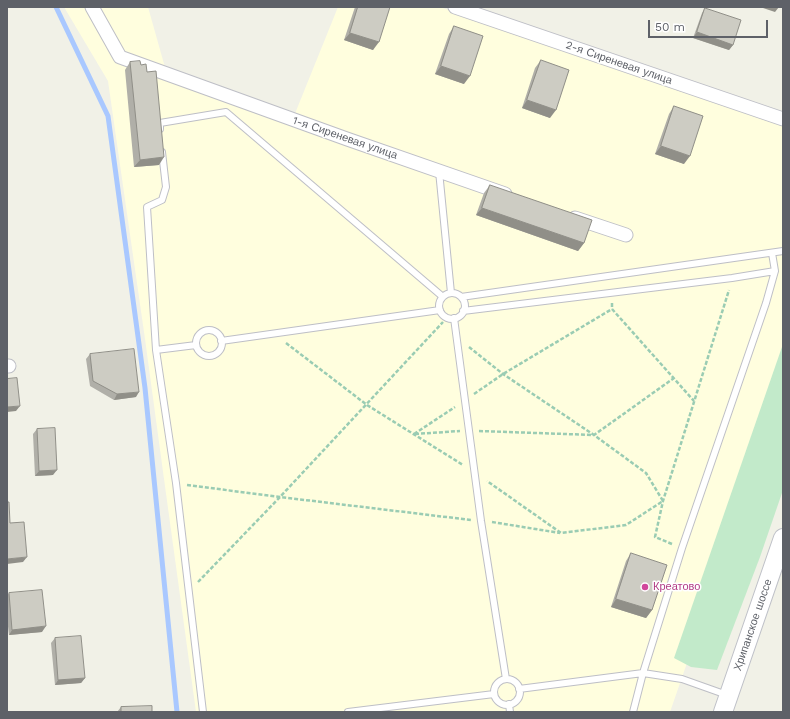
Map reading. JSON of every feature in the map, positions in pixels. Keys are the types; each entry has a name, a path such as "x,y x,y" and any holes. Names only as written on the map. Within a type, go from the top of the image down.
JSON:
{"main road":[{"name":"Хрипанское шоссе","path":"726,704 783,538"}],"street":[{"name":"1-я Сиреневая улица","path":"92,7 120,57 155,74 514,197"},
{"name":"2-я Сиреневая улица","path":"455,7 783,119"},
{"path":"566,215 626,236"}],"lane":[{"path":"160,123 226,112 443,297"},
{"path":"159,115 161,137"},
{"path":"162,144 166,187 162,200 147,207 156,350 176,483 203,712"},
{"path":"439,171 451,293"},
{"path":"461,297 464,304 463,311 459,316 451,318 444,315 440,310 439,304 443,297 451,293 461,297 783,251"},
{"path":"633,712 643,673 682,548 766,303 775,272 772,252"},
{"path":"463,311 775,272"},
{"path":"221,341 440,310"},
{"path":"451,318 456,337 481,521 506,679"},
{"path":"208,330 215,332 220,337 221,341 219,350 216,354 210,356 200,353 196,345 197,338 200,334 208,330"},
{"path":"156,350 196,345"},
{"path":"519,689 643,673 682,680 726,704"},
{"path":"506,679 513,680 519,689 517,699 509,704 500,702 494,694 494,689 498,682 506,679"},
{"path":"348,712 494,694"},
{"path":"509,704 510,712"}],"path":[{"path":"682,548 655,537 663,501 732,278"},
{"path":"611,293 612,309 694,401"},
{"path":"612,309 503,374 414,434 469,431 594,435 674,378"},
{"path":"188,593 451,318"},
{"path":"456,337 503,374 594,435 646,473 663,501"},
{"path":"176,483 280,498 481,521 561,533"}],"shaded area":[{"path":"64,7 148,7 166,71 294,116 338,7 440,7 783,126 783,386 670,712 196,712 108,81"},
{"path":"783,344 783,490 760,557 717,670 691,667 674,658"}],"building":[{"path":"358,7 390,7 379,42 350,33"},
{"path":"705,8 741,20 733,45 697,32"},
{"path":"454,26 483,36 470,76 441,66"},
{"path":"541,60 569,70 556,110 527,100"},
{"path":"140,61 141,65 146,64 147,72 156,71 164,157 140,160 130,62"},
{"path":"674,106 703,116 690,156 661,146"},
{"path":"490,185 592,220 584,243 482,208"},
{"path":"134,349 139,392 117,394 93,381 90,354"},
{"path":"17,378 20,406 7,407 7,379"},
{"path":"55,428 57,470 39,471 37,429"},
{"path":"7,502 9,502 10,523 24,522 27,557 7,559"},
{"path":"631,553 667,565 652,610 616,599"},
{"path":"42,590 46,626 12,630 9,593"},
{"path":"81,636 85,678 58,680 55,638"},
{"path":"152,706 152,712 121,712 121,707"}],"waterway":[{"path":"56,7 108,116 145,388 177,712"}],"place":[{"name":"Креатово","path":"645,587"}]}
